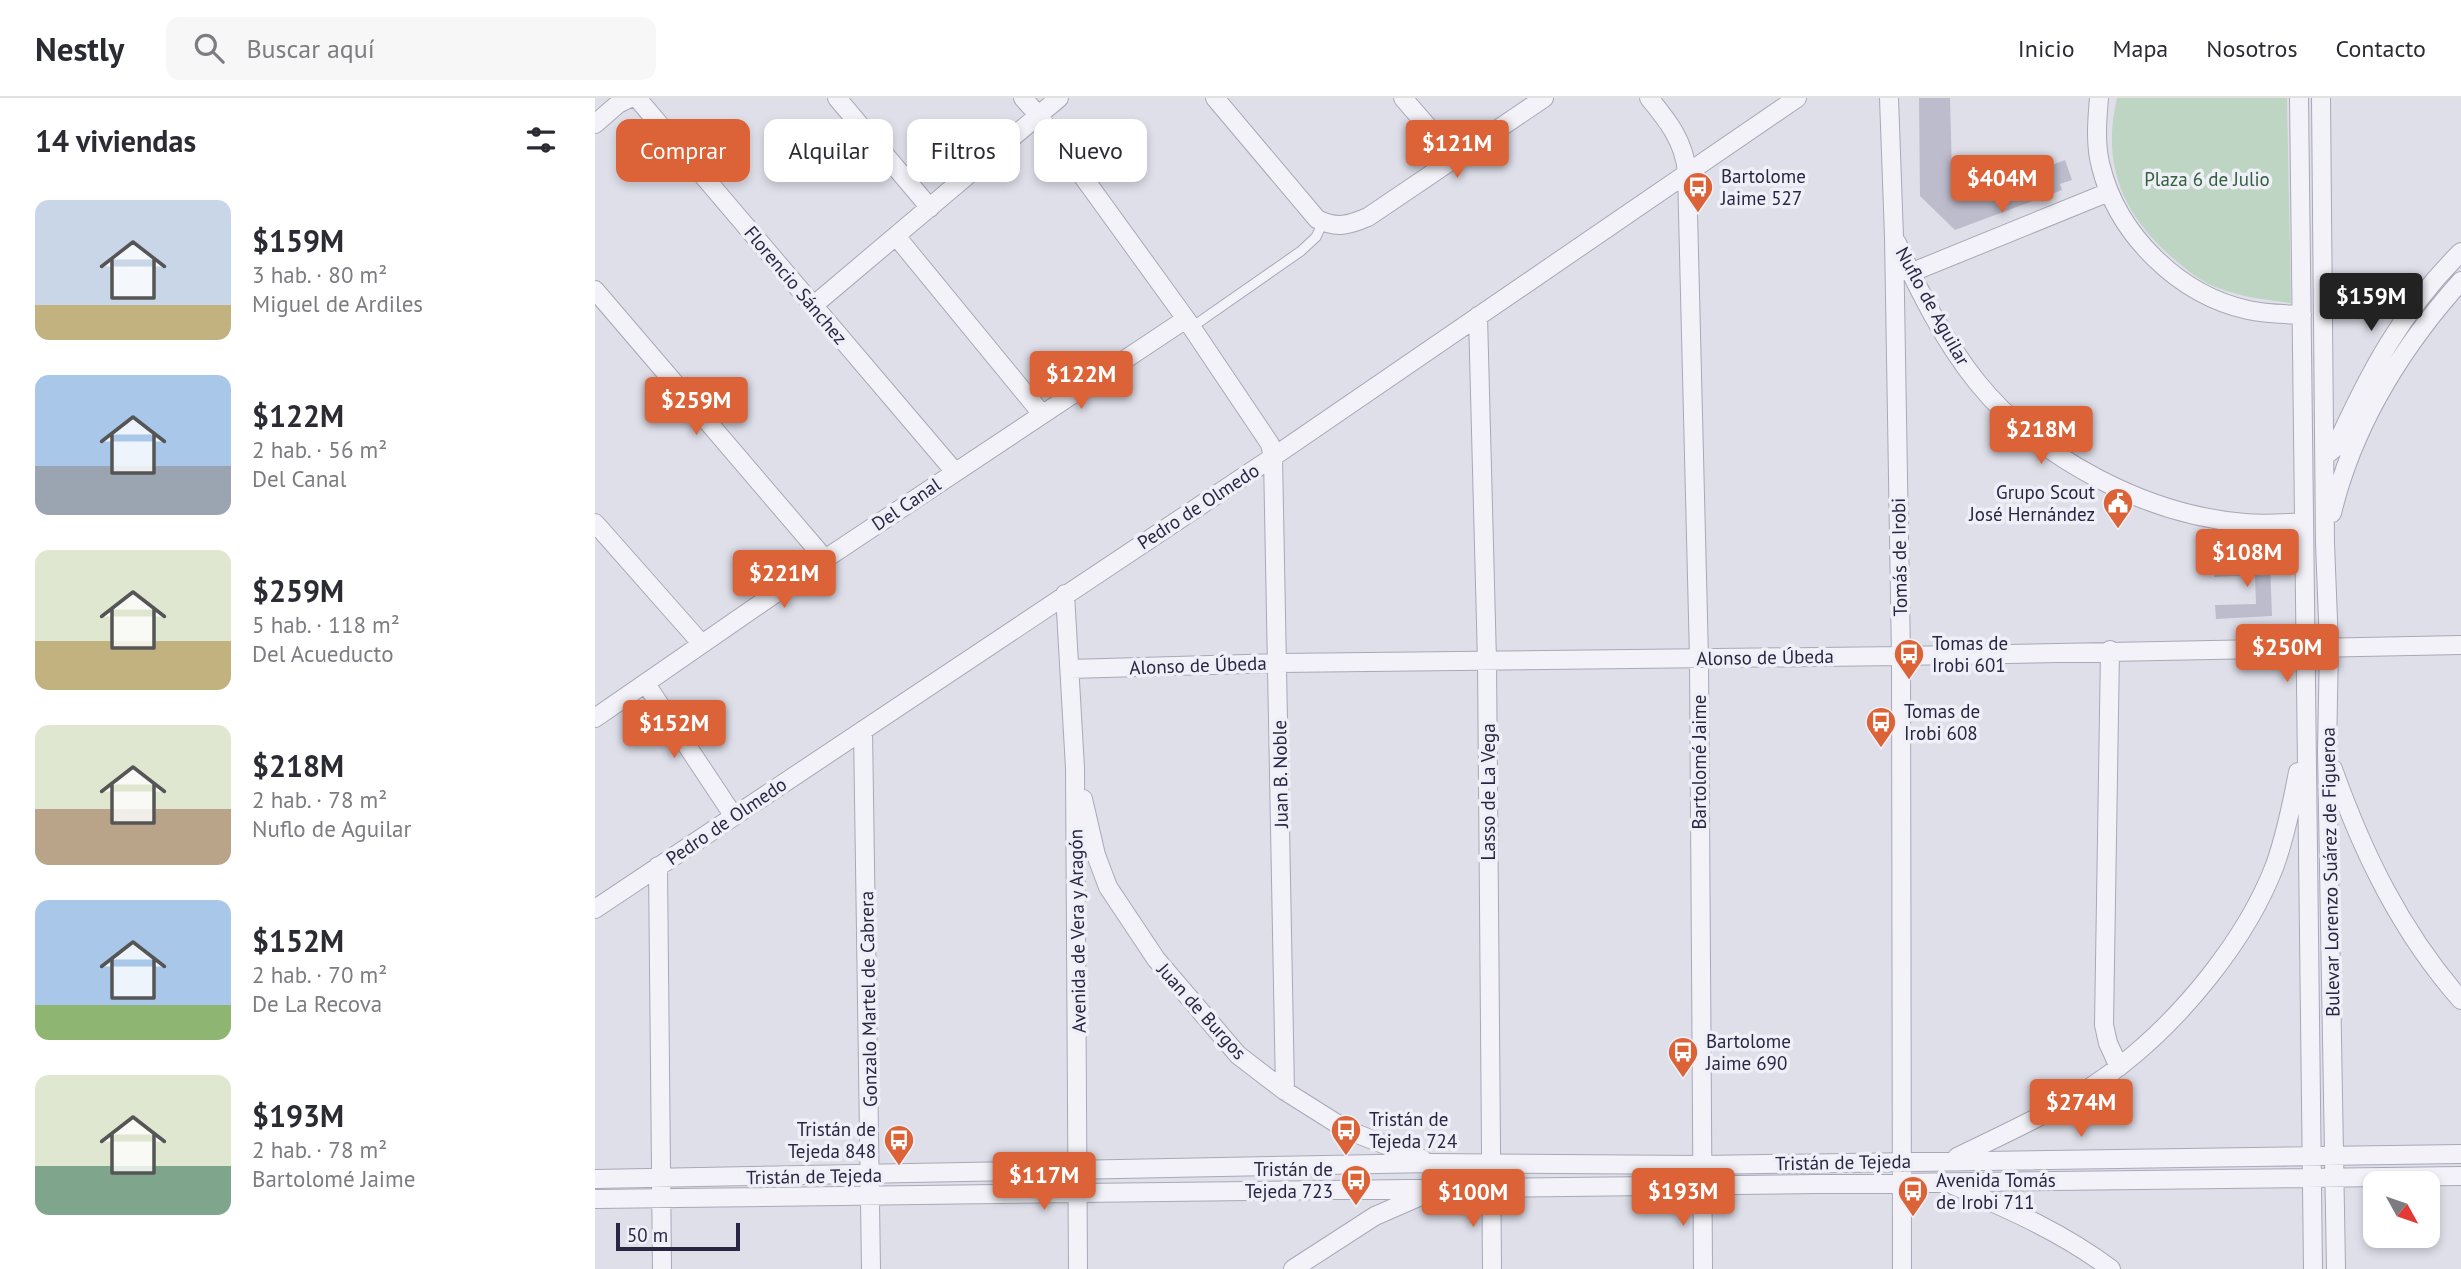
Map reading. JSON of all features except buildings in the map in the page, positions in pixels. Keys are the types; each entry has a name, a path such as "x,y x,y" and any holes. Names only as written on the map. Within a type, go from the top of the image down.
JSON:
{"street":[{"path":"595,124 618,104 630,98"},
{"name":"Florencio Sánchez","path":"637,98 955,472"},
{"path":"838,98 930,208"},
{"path":"1023,98 1039,116 1189,323 1271,444 1273,457"},
{"path":"814,305 1059,98"},
{"path":"1215,98 1317,219 1336,226 1349,225 1368,217 1544,98"},
{"path":"1403,98 1455,158"},
{"name":"Bartolomé Jaime","path":"1649,98 1674,130 1686,158 1699,658 1703,1269"},
{"name":"Pedro de Olmedo","path":"595,909 1273,457 1797,98"},
{"name":"Tomás de Irobi","path":"1889,98 1901,656 1902,1269"},
{"path":"2099,98 2097,144 2100,166 2109,192 2127,227 2139,241 2190,286 2220,300 2248,310 2302,315"},
{"name":"Bulevar Lorenzo Suárez de Figueroa","path":"2299,98 2313,1269"},
{"name":"Bulevar Lorenzo Suárez de Figueroa","path":"2321,98 2325,543 2329,646 2327,751 2336,1269"},
{"path":"1910,273 2109,192"},
{"path":"896,236 1042,414"},
{"name":"Nuflo de Aguilar","path":"1894,237 1910,273 1954,350 1978,383 2009,415 2053,451 2104,482 2149,501 2192,514 2246,523 2304,523"},
{"path":"2325,456 2335,448 2371,372 2398,326 2461,252"},
{"path":"2325,543 2337,491 2374,405 2416,336 2461,282"},
{"path":"595,290 825,559"},
{"name":"Lasso de La Vega","path":"1478,316 1487,661 1493,1269"},
{"name":"Del Canal","path":"595,718 701,643 1042,414 1189,323"},
{"name":"Juan B. Noble","path":"1273,457 1285,1091"},
{"path":"596,527 701,643"},
{"name":"Avenida de Vera y Aragón","path":"1065,594 1075,768 1079,1269"},
{"name":"Alonso de Úbeda","path":"1070,669 1278,663 1901,656 2461,645"},
{"path":"2110,650 2104,1025 2108,1043 2119,1067"},
{"path":"646,684 733,815"},
{"name":"Gonzalo Martel de Cabrera","path":"863,730 871,1269"},
{"path":"1951,1159 2025,1123 2119,1067 2155,1036 2189,1001 2228,950 2274,868 2288,825 2306,734"},
{"path":"2327,751 2352,823 2379,881 2421,951 2461,1000"},
{"name":"Juan de Burgos","path":"1075,768 1096,855 1108,887 1156,960 1198,1011 1238,1055 1285,1091 1347,1130 1432,1163"},
{"path":"658,866 662,1269"},
{"name":"Tristán de Tejeda","path":"595,1179 1432,1163 1701,1164 2461,1154"},
{"name":"Tristán de Tejeda","path":"595,1199 2461,1176"},
{"path":"1946,1182 2050,1229 2111,1269"},
{"path":"1293,1269 1375,1216 1436,1189"}],"lane":[{"path":"1189,323 1301,251 1316,237 1323,222"}],"green space":[{"name":"Plaza 6 de Julio","path":"2117,98 2287,98 2291,303 2245,296 2206,282 2174,259 2141,225 2120,187 2115,167 2112,145"}],"place":[{"name":"Bartolome Jaime 527","path":"1698,214"},
{"name":"Grupo Scout José Hernández","path":"2118,530"},
{"name":"Tomas de Irobi 601","path":"1909,681"},
{"name":"Tomas de Irobi 608","path":"1881,749"},
{"name":"Bartolome Jaime 690","path":"1683,1079"},
{"name":"Tristán de Tejeda 724","path":"1346,1157"},
{"name":"Tristán de Tejeda 848","path":"899,1167"},
{"name":"Tristán de Tejeda 723","path":"1356,1207"},
{"name":"Avenida Tomás de Irobi 711","path":"1913,1218"}]}
